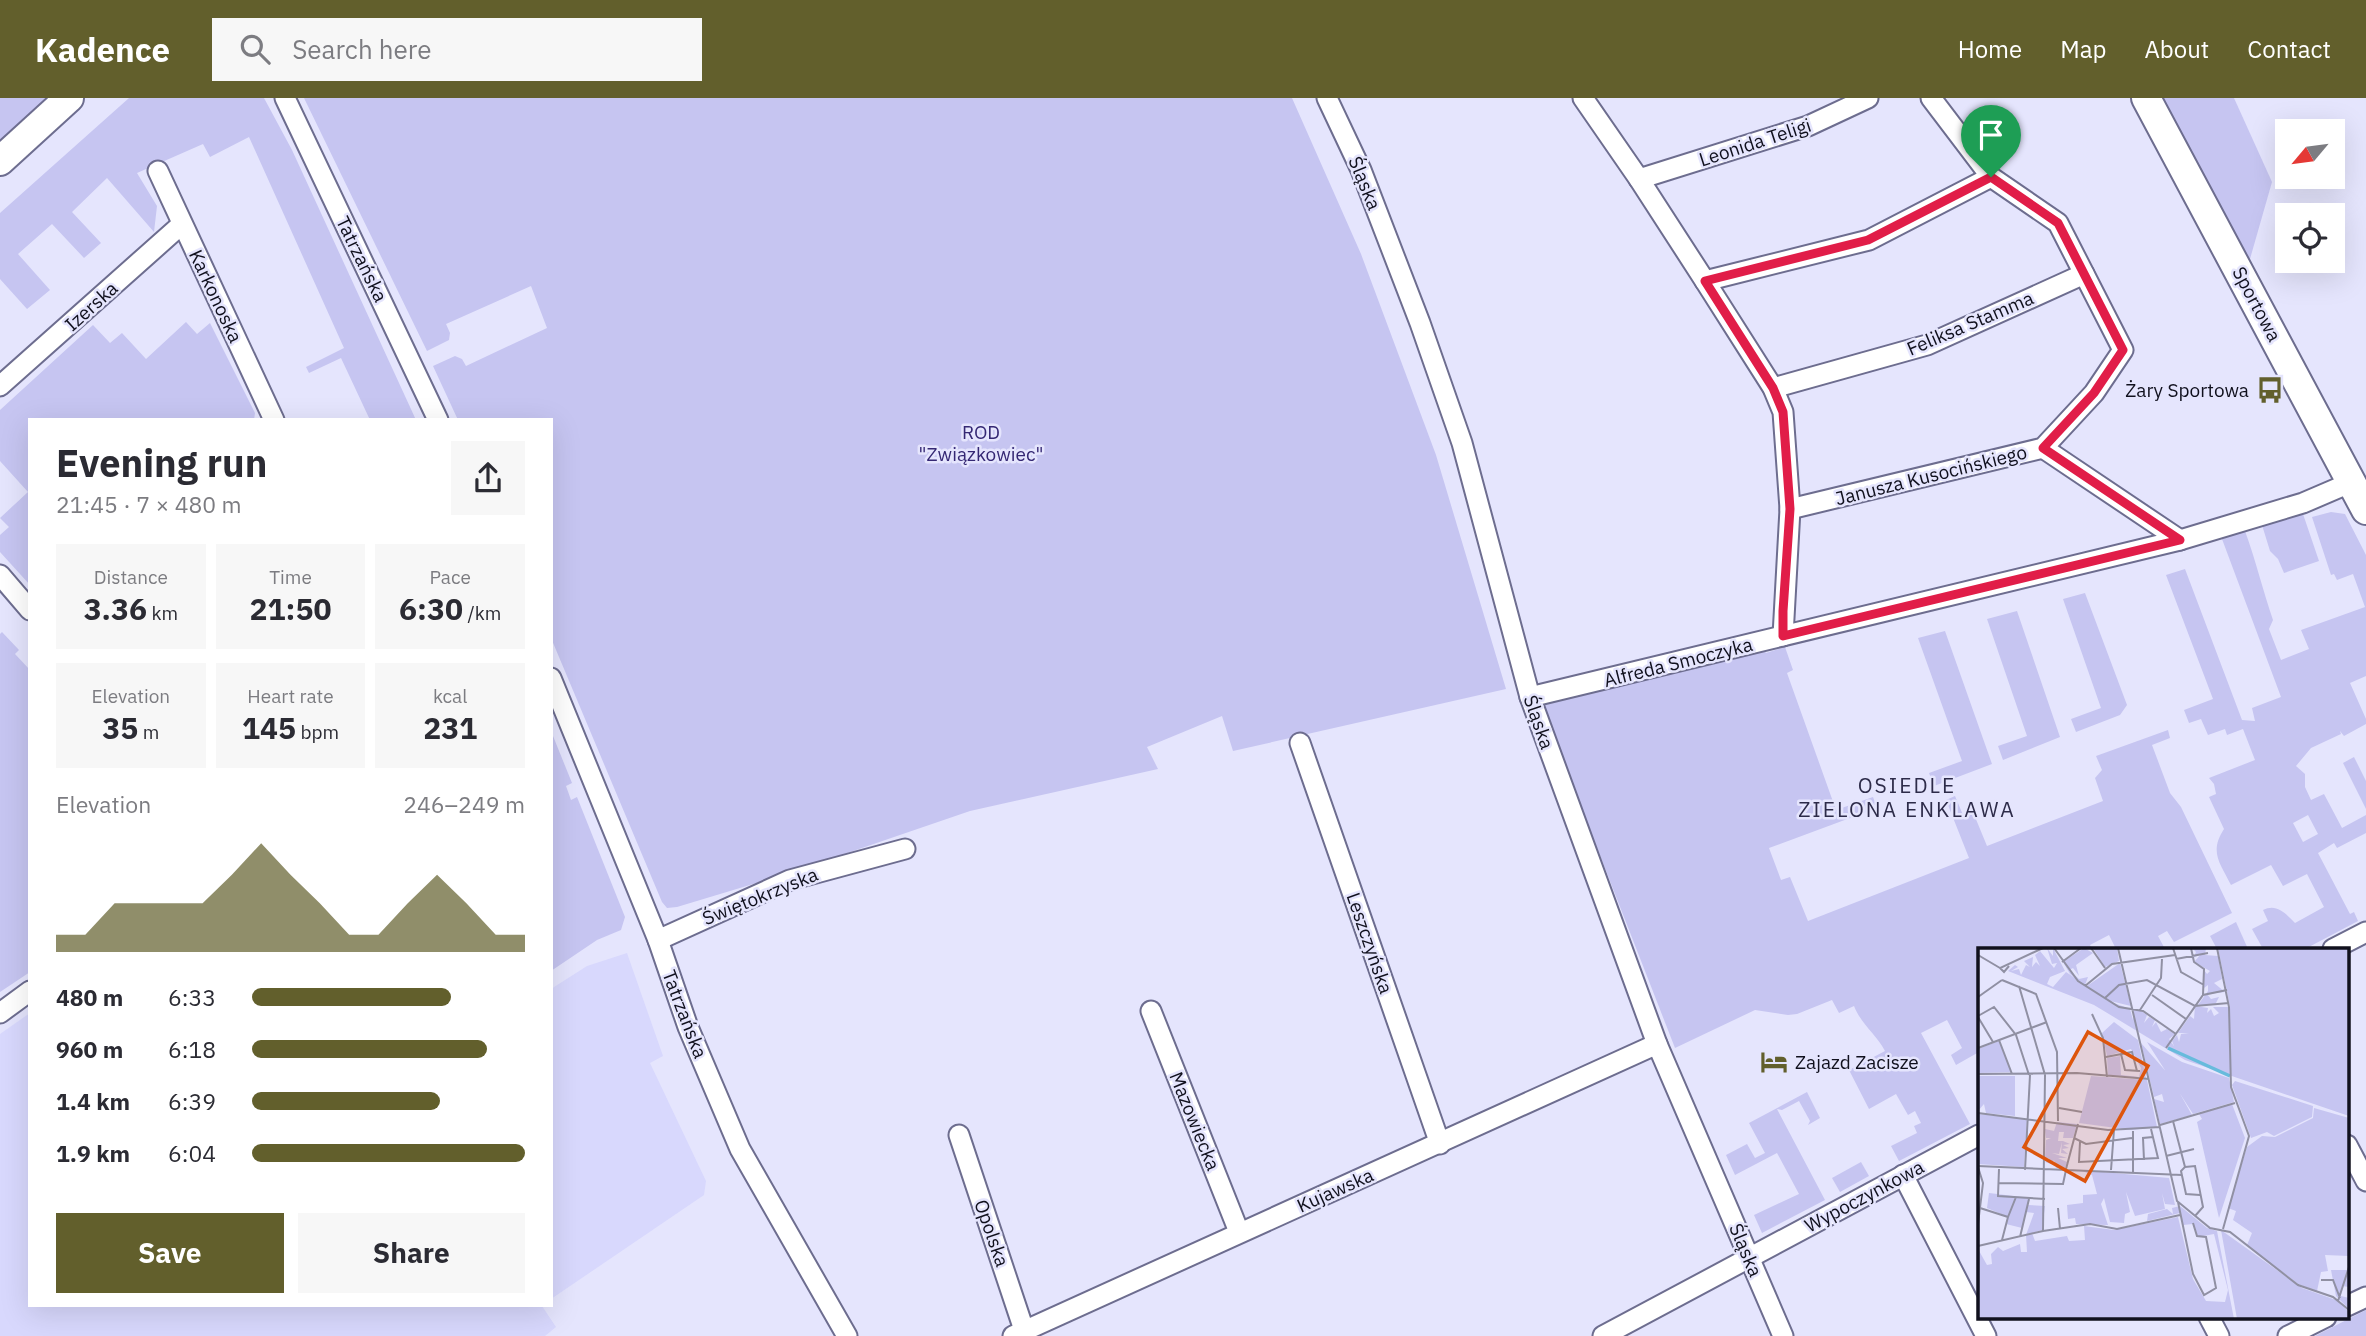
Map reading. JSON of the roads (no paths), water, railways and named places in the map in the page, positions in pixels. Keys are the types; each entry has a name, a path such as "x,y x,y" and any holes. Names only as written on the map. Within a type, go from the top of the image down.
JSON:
{"street":[{"path":"0,161 69,98"},
{"name":"Tatrzańska","path":"285,98 437,418"},
{"name":"Śląska","path":"1327,98 1362,170 1462,443 1530,697 1657,1044 1783,1336"},
{"path":"1583,98 1705,281 1773,388 1783,412 1790,509 1783,636"},
{"name":"Leonida Teligi","path":"1639,179 1808,126 1868,98"},
{"name":"Janusza Kusocińskiego","path":"1790,509 2043,448 2094,393 2123,350 2058,223 1991,177 1931,98"},
{"name":"Sportowa","path":"2146,98 2360,493"},
{"name":"Karkonoska","path":"158,171 273,418"},
{"path":"1705,281 1868,240 1991,177"},
{"name":"Izerska","path":"0,386 182,224"},
{"name":"Feliksa Stamma","path":"1773,388 1927,345 2084,274"},
{"path":"2043,448 2180,540"},
{"name":"Alfreda Smoczyka","path":"1530,697 2180,540 2302,503 2360,493"},
{"path":"0,575 28,608"},
{"name":"Tatrzańska","path":"553,683 658,940 688,1027 740,1149 847,1336"},
{"name":"Leszczyńska","path":"1300,743 1440,1143"},
{"name":"Świętokrzyska","path":"658,940 790,880 905,849"},
{"path":"2335,948 2366,932"},
{"path":"0,1013 28,992"},
{"name":"Mazowiecka","path":"1152,1011 1239,1232"},
{"name":"Kujawska","path":"1019,1333 1657,1044"},
{"name":"Opolska","path":"959,1135 1019,1333"},
{"name":"Wypoczynkowa","path":"1603,1336 1978,1136"},
{"path":"2348,1147 2366,1181"},
{"path":"1903,1175 1986,1336"},
{"path":"2348,1306 2366,1297"},
{"path":"2210,1318 2220,1336"},
{"path":"2288,1336 2324,1318"}],"place":[{"name":"Żary Sportowa","path":"2270,390"},
{"name":"Zajazd Zacisze","path":"1774,1062"}],"district":[{"name":"OSIEDLE ZIELONA ENKLAWA","path":"1907,797"}],"park label":[{"name":"ROD \"Związkowiec\"","path":"981,443"}]}
